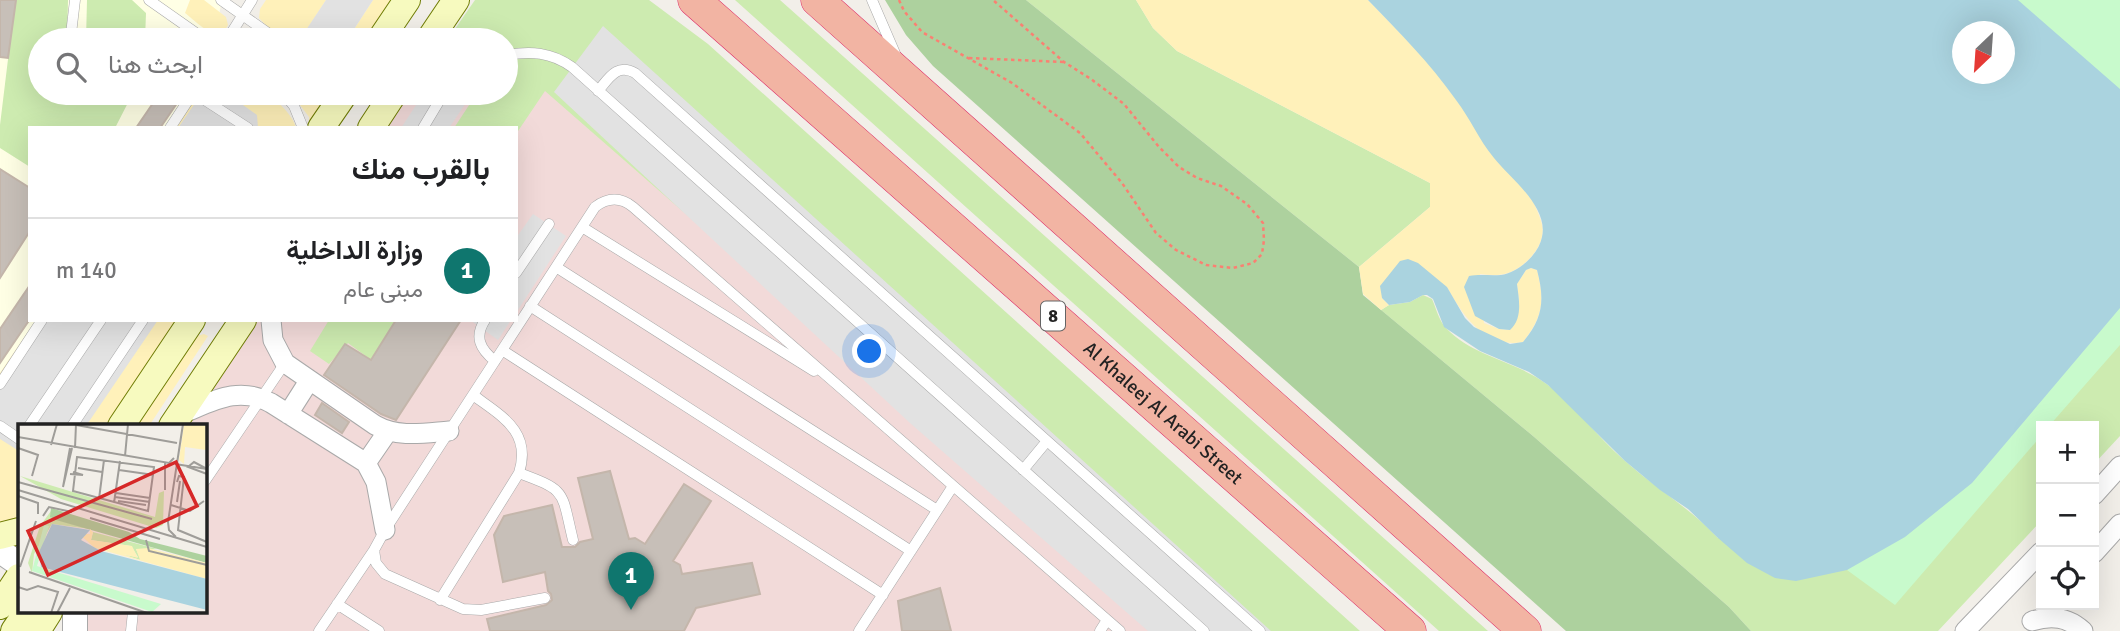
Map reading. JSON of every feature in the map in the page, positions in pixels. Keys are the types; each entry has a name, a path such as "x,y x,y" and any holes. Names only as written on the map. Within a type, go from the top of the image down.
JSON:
{"highway":[{"name":"Al Khaleej Al Arabi Street","path":"695,0 1410,631"},
{"path":"817,0 1528,631"}],"main road":[{"path":"388,28 407,0"},
{"path":"440,28 456,0"},
{"path":"322,126 337,105"},
{"path":"372,126 386,105"},
{"path":"122,424 191,322"},
{"path":"176,421 242,322"},
{"path":"0,537 18,531"},
{"path":"14,631 21,614"}],"street":[{"path":"271,322 273,340 285,363 375,425 387,431 406,434 449,431"},
{"path":"288,414 309,381"},
{"path":"176,421 230,395 261,398 366,463 376,482 385,530"},
{"path":"366,463 387,431"},
{"path":"2099,489 2120,466"},
{"path":"2099,547 2120,524"},
{"path":"0,551 18,563"},
{"path":"1965,631 2036,557"},
{"path":"2027,626 2041,610"},
{"path":"2027,626 2053,617 2075,619"}],"lane":[{"path":"72,28 75,0"},
{"path":"149,0 189,28"},
{"path":"221,0 261,28"},
{"path":"234,28 252,0"},
{"path":"872,0 906,77"},
{"path":"518,53 543,53 560,58 598,90 1204,631"},
{"path":"598,90 618,70 635,73 1260,631"},
{"path":"171,126 186,105"},
{"path":"209,105 233,124"},
{"path":"293,105 302,126"},
{"path":"424,126 437,105"},
{"path":"319,631 595,207 610,199 627,202 1120,631"},
{"path":"518,271 549,225"},
{"path":"582,227 839,386"},
{"path":"556,267 937,510"},
{"path":"530,306 911,551"},
{"path":"0,384 41,322"},
{"path":"30,424 100,322"},
{"path":"73,424 142,322"},
{"path":"484,322 479,332 480,344 495,360"},
{"path":"502,350 883,594"},
{"path":"206,480 285,363"},
{"path":"440,600 519,473 523,455 516,430 473,395"},
{"path":"0,426 18,438"},
{"path":"1023,470 1047,441"},
{"path":"519,473 556,489 563,499 573,540"},
{"path":"859,631 953,486"},
{"path":"374,550 376,563 385,574 440,600 472,611 545,598"},
{"path":"337,604 379,631"},
{"path":"1101,631 1107,620"}],"path":[{"path":"899,0 904,11 922,32 1012,83 1080,133 1122,183 1156,233 1176,250 1206,265 1233,268 1253,263 1262,254 1263,223 1247,204 1221,186 1197,178 1179,167 1124,104 1064,62 993,0"},
{"path":"968,58 1064,62"}],"shaded area":[{"path":"0,0 222,0 216,28 28,28 28,105 183,105 168,126 28,126 28,322 35,322 0,373"},
{"path":"326,0 373,0 355,28 307,28"},
{"path":"603,26 1271,631 1148,631 910,423 554,92"},
{"path":"518,50 1272,631 81,631 81,614 206,614 206,424 187,424 252,322 518,322 518,126 383,126 398,105 518,105"},
{"path":"194,105 243,105 257,115 258,126 179,126"},
{"path":"416,105 465,105 450,126 402,126"},
{"path":"533,214 566,236 518,310 518,235"},
{"path":"42,322 157,322 87,424 18,424 18,450 0,439 0,382"},
{"path":"473,322 510,322 498,340"}],"green space":[{"path":"0,0 68,0 67,28 28,28 28,105 127,105 116,126 28,126 28,166 0,148 0,125 14,10"},
{"path":"87,0 132,0 146,13 145,28 86,28"},
{"path":"475,0 649,0 708,44 1360,631 1163,631 545,91 518,131 518,126 455,126 469,105 518,105 518,28 456,28"},
{"path":"735,0 780,0 1488,631 1439,631"},
{"path":"885,0 1026,0 1359,267 1363,295 1533,436 1729,607 1751,631 1566,631 933,66 906,35"},
{"path":"1026,0 1136,0 1153,28 1177,51 1430,183 1430,207 1359,267"},
{"path":"2012,0 2120,0 2120,98"},
{"path":"2120,274 2120,345 2053,421 2036,421 2036,442 1895,605 1847,570"},
{"path":"1423,295 1432,299 1444,325 1457,338 1548,385 1624,460 1696,517 1718,538 2120,308 2120,436 2099,459 2099,421 2036,421 2036,526 1938,631 1751,631 1729,607 1533,436 1381,310 1389,305 1410,302"},
{"path":"328,322 395,322 371,360 348,343 329,364 310,351"}],"sand":[{"path":"190,0 204,0 226,17 228,25 226,28 204,28 185,13"},
{"path":"266,0 326,0 308,28 269,28 259,18 260,9"},
{"path":"373,0 391,0 373,28 355,28"},
{"path":"1136,0 1368,0 1428,62 1534,203 1543,232 1541,242 1534,253 1519,268 1508,273 1480,274 1484,323 1510,330 1519,300 1517,284 1526,270 1537,270 1541,291 1540,308 1535,325 1523,342 1509,343 1486,335 1468,319 1447,287 1382,298 1389,305 1381,310 1363,294 1359,267 1430,207 1430,183 1177,51 1153,28"},
{"path":"183,105 281,105 295,126 168,126"},
{"path":"300,105 324,105 310,126 309,117"},
{"path":"35,322 181,322 114,424 18,424 18,541 0,537 0,373"},
{"path":"204,334 208,336 150,424 135,424 193,337"}],"water":[{"path":"1368,0 2018,0 2120,89 2120,308 1972,483 1905,537 1847,570 1796,581 1775,578 1747,563 1688,509 1625,461 1548,385 1529,372 1480,351 1444,327 1433,299 1423,295 1410,302 1389,305 1382,298 1380,286 1400,261 1408,259 1418,263 1447,287 1465,318 1474,327 1510,344 1523,342 1535,325 1540,308 1541,291 1537,270 1531,268 1526,270 1517,284 1518,314 1510,330 1499,329 1475,316 1464,287 1469,276 1501,275 1521,267 1537,250 1543,226 1540,215 1527,194 1489,151 1446,86"}],"building":[{"path":"0,0 16,0 8,58 0,57"},
{"path":"152,105 176,105 161,126 137,126"},
{"path":"0,169 28,187 28,234 0,278"},
{"path":"28,288 28,322 0,363 0,329"},
{"path":"395,322 460,322 396,420 381,414 324,375 345,344 371,360"},
{"path":"322,403 349,422 342,433 315,415"},
{"path":"610,471 629,539 635,538 645,544 684,484 711,501 673,561 680,565 682,574 752,563 760,594 696,608 684,631 490,631 487,619 546,605 552,600 545,572 503,582 494,535 504,516 552,505 562,547 575,547 580,542 593,539 578,478"},
{"path":"940,588 951,631 902,631 898,601"}],"place":[{"name":"وزارة الداخلية","path":"631,610"}]}
